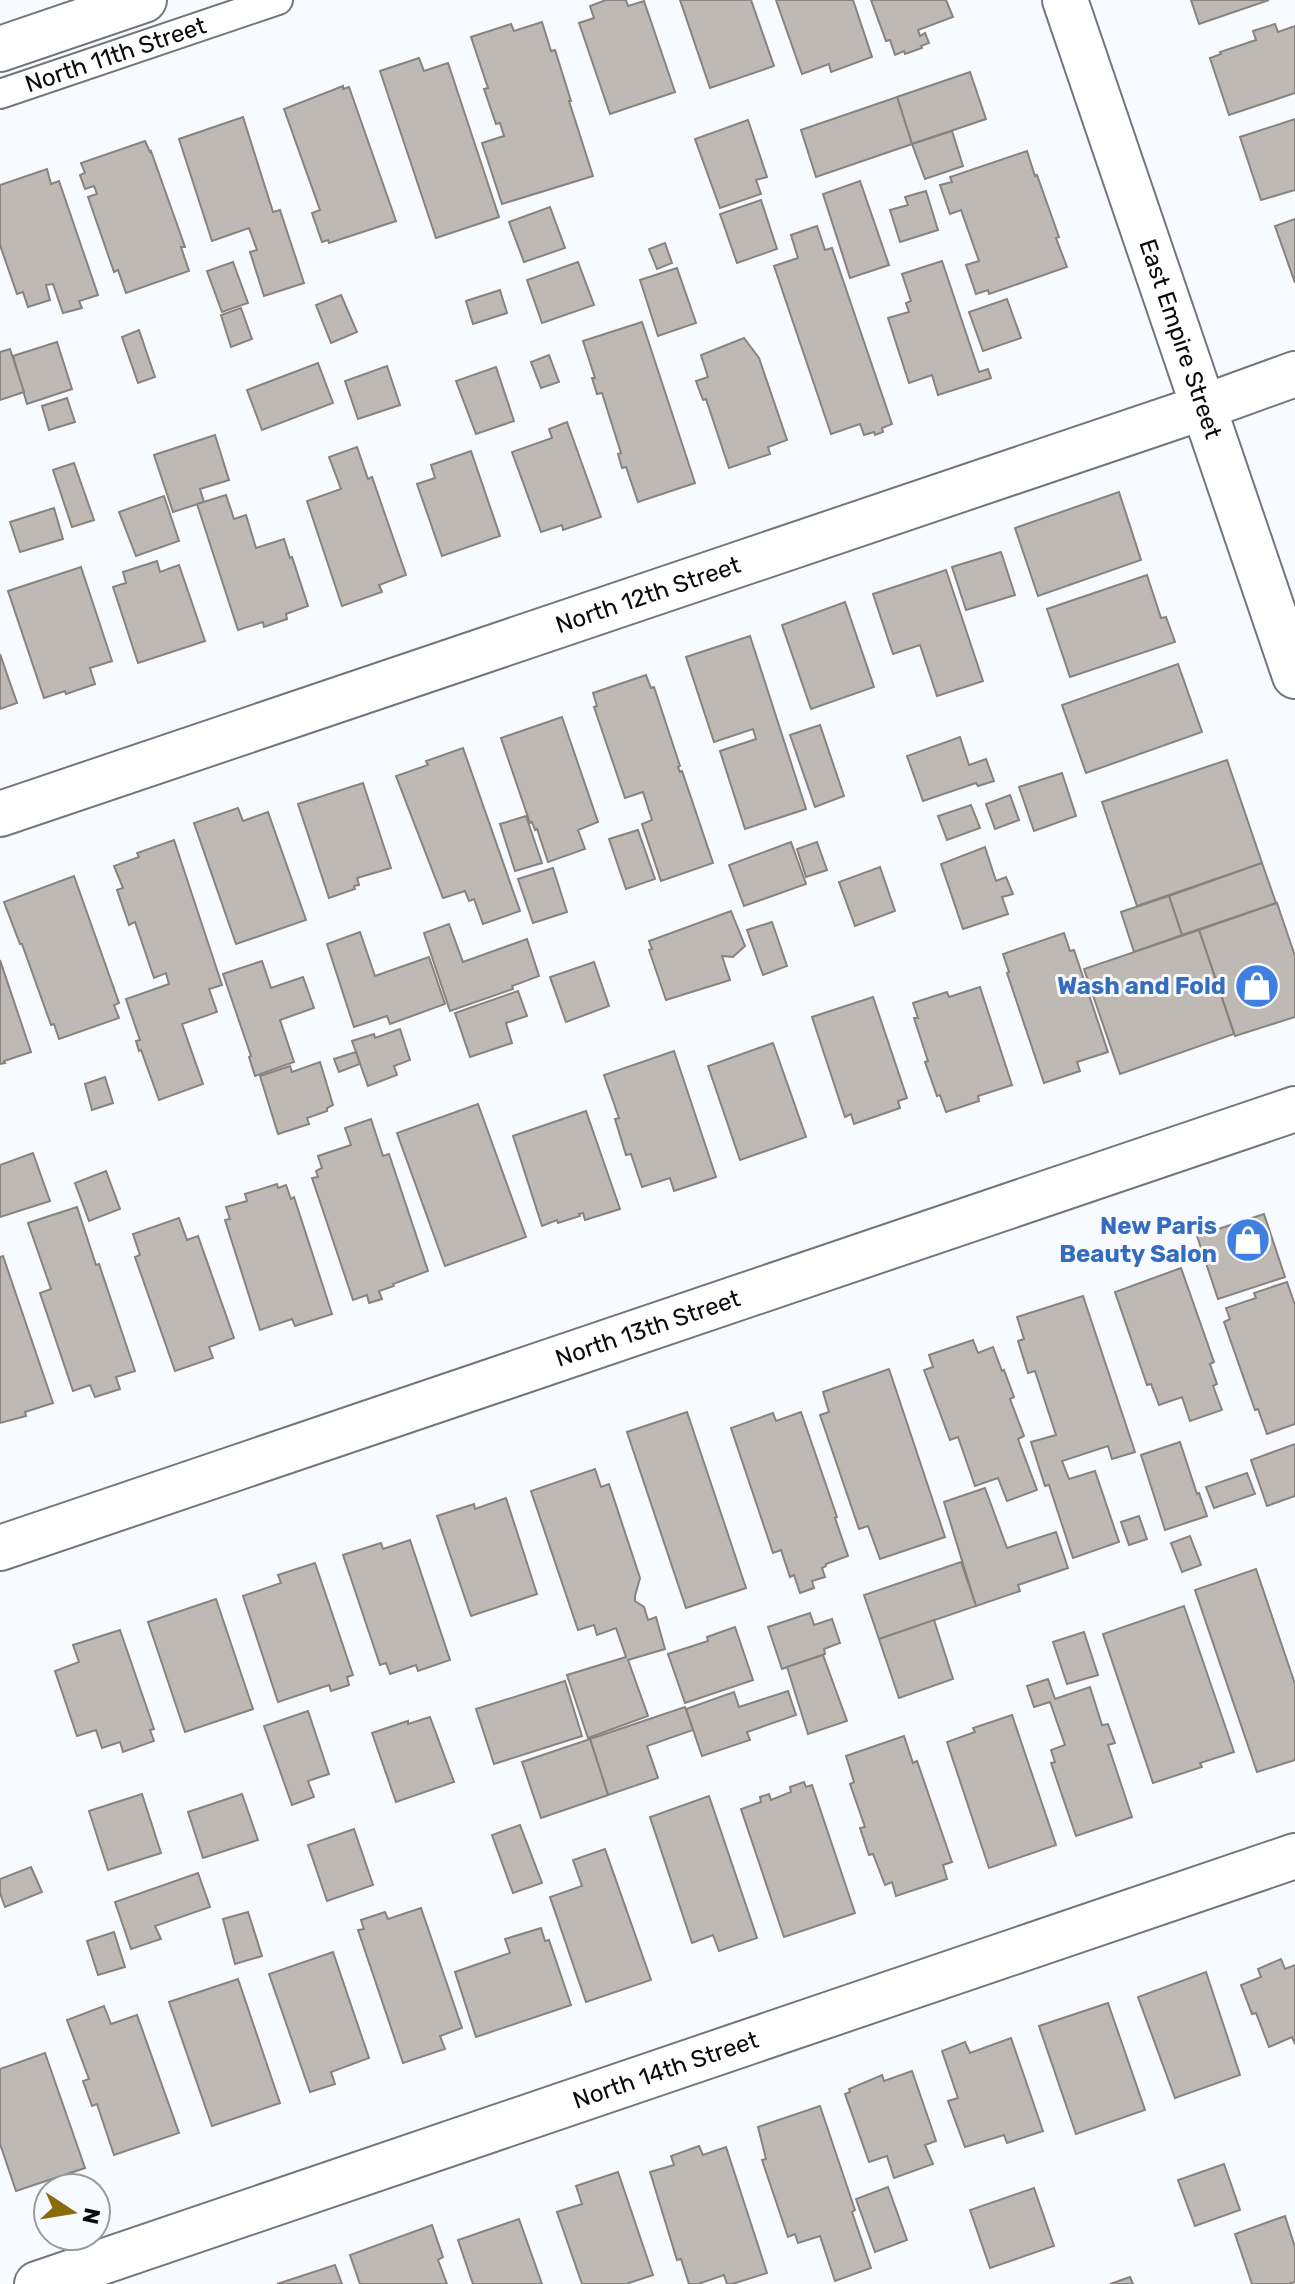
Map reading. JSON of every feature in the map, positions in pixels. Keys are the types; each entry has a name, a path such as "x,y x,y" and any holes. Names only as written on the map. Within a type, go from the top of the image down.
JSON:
{"street":[{"name":"North 11th Street","path":"0,49 144,0"},
{"name":"East Empire Street","path":"1065,0 1295,676"},
{"name":"North 12th Street","path":"0,814 1295,374"},
{"name":"North 13th Street","path":"0,1548 1295,1109"},
{"name":"North 14th Street","path":"37,2284 1295,1856"}],"lane":[{"name":"North 11th Street","path":"0,94 278,0"}],"building":[{"path":"606,0 626,0 628,6 644,1 675,92 610,114 579,23 594,18 590,6"},
{"path":"680,0 751,0 774,66 710,88"},
{"path":"776,0 853,0 872,57 831,72 829,64 802,74"},
{"path":"871,0 946,0 953,17 918,30 920,36 925,33 929,43 922,48 895,55 890,40 886,41"},
{"path":"1191,0 1269,0 1199,24"},
{"path":"542,22 551,51 555,50 593,176 502,204 482,143 504,136 500,123 496,124 484,89 488,88 471,37 511,24 514,31"},
{"path":"1275,24 1278,32 1295,26 1295,93 1229,115 1210,58 1256,40 1253,31"},
{"path":"419,58 424,71 448,63 499,217 436,238 380,71"},
{"path":"970,72 986,119 912,144 897,97"},
{"path":"343,86 343,89 349,87 396,221 329,243 328,240 322,242 312,213 320,210 284,109"},
{"path":"897,97 912,144 816,177 801,130"},
{"path":"243,117 273,212 280,210 304,283 264,296 250,252 257,250 249,228 212,241 179,139"},
{"path":"1295,119 1295,190 1261,200 1240,137"},
{"path":"748,120 767,177 756,180 761,194 720,208 695,139"},
{"path":"952,131 963,166 925,179 912,144"},
{"path":"145,141 185,247 181,247 189,271 126,293 118,270 114,272 88,197 97,194 94,186 85,189 80,175 85,173 81,163"},
{"path":"1027,151 1067,267 989,294 988,290 976,294 966,265 979,261 961,210 950,214 940,185 952,182 950,177"},
{"path":"47,169 51,184 59,181 98,295 79,301 82,308 63,313 53,284 46,285 50,300 28,307 23,292 17,294 0,245 0,185"},
{"path":"860,181 889,265 850,278 823,194"},
{"path":"926,191 938,230 900,242 890,210 908,205 905,197"},
{"path":"761,200 777,249 737,263 720,214"},
{"path":"550,207 565,248 524,262 509,222"},
{"path":"1295,219 1295,283 1275,226"},
{"path":"817,226 825,250 832,248 892,424 875,435 874,432 864,435 860,424 831,434 774,266 798,258 791,235"},
{"path":"665,243 672,263 657,269 649,249"},
{"path":"942,261 979,372 988,369 991,378 938,395 932,375 909,383 888,318 909,312 906,303 911,301 902,274"},
{"path":"233,262 248,303 222,312 207,271"},
{"path":"578,262 594,305 542,323 527,280"},
{"path":"677,268 696,323 658,336 640,280"},
{"path":"500,290 507,313 473,324 466,301"},
{"path":"341,295 357,332 331,343 316,305"},
{"path":"1007,299 1021,338 983,351 969,312"},
{"path":"241,308 252,339 231,347 221,315"},
{"path":"642,322 695,483 638,502 626,467 622,468 618,454 621,453 602,393 597,394 583,341"},
{"path":"139,330 155,377 138,383 122,337"},
{"path":"744,338 759,358 787,440 768,447 770,454 729,468 706,399 703,400 696,381 708,377 701,355"},
{"path":"57,342 72,389 27,404 13,356"},
{"path":"10,349 24,392 0,400 0,352"},
{"path":"549,355 559,382 541,388 531,362"},
{"path":"318,363 333,403 262,430 247,390"},
{"path":"387,366 400,405 358,419 345,381"},
{"path":"496,367 514,421 476,434 456,381"},
{"path":"67,398 75,422 49,430 42,406"},
{"path":"567,422 601,517 563,530 562,525 541,532 512,452 552,438 549,429"},
{"path":"215,435 229,480 200,489 204,502 173,512 154,455"},
{"path":"357,447 368,479 372,477 406,575 379,585 382,592 342,606 307,501 341,489 329,457"},
{"path":"471,451 500,536 442,556 417,484 435,478 431,465"},
{"path":"74,463 94,520 72,527 53,470"},
{"path":"1119,492 1141,560 1038,596 1015,528"},
{"path":"226,495 234,519 246,515 256,548 284,539 308,606 286,614 287,619 264,627 263,622 238,630 197,504"},
{"path":"164,496 179,541 136,556 119,512"},
{"path":"54,508 63,539 20,552 10,522"},
{"path":"1001,552 1015,595 966,610 952,567"},
{"path":"157,561 160,572 179,565 205,641 138,663 113,587 126,583 123,572"},
{"path":"81,567 112,661 90,668 95,684 44,698 8,591"},
{"path":"946,570 983,681 937,696 920,645 893,654 873,594"},
{"path":"1147,575 1161,618 1166,617 1175,642 1070,677 1047,609"},
{"path":"845,602 874,687 811,709 782,625"},
{"path":"750,636 806,809 745,829 720,751 756,739 753,729 714,742 686,657"},
{"path":"0,654 17,703 0,709"},
{"path":"1178,664 1202,732 1086,773 1062,705"},
{"path":"646,675 651,688 654,687 678,767 713,863 661,881 642,824 652,820 643,792 625,798 594,707 597,706 593,693"},
{"path":"562,717 598,822 578,830 585,849 548,862 537,829 530,823 501,738"},
{"path":"820,725 844,796 815,807 790,735"},
{"path":"960,737 969,765 986,759 994,781 978,786 976,783 923,801 907,756"},
{"path":"463,748 520,911 483,924 474,899 469,901 465,891 443,898 396,776"},
{"path":"1227,760 1262,863 1137,906 1102,802"},
{"path":"1062,773 1076,816 1034,831 1019,787"},
{"path":"363,783 391,868 357,878 359,885 354,886 355,889 329,898 298,804"},
{"path":"1010,795 1019,820 995,829 986,804"},
{"path":"971,805 980,828 947,840 938,816"},
{"path":"238,808 243,821 268,812 306,920 236,944 194,823"},
{"path":"526,816 542,863 515,871 500,824"},
{"path":"638,830 655,879 626,889 609,839"},
{"path":"174,840 222,985 209,989 217,1012 182,1024 203,1084 159,1100 139,1051 136,1041 140,1040 126,999 169,984 166,973 154,978 135,922 129,925 117,890 123,888 114,866 139,857 137,853"},
{"path":"791,842 806,884 744,906 729,865"},
{"path":"817,842 827,870 806,877 797,849"},
{"path":"985,847 996,881 1006,877 1013,894 1002,897 1008,914 963,929 941,864"},
{"path":"1262,863 1276,903 1182,935 1169,896"},
{"path":"880,867 895,911 855,926 839,882"},
{"path":"553,868 567,912 533,923 518,879"},
{"path":"74,876 119,1003 114,1005 119,1018 59,1039 4,902"},
{"path":"1169,896 1182,935 1134,952 1121,912"},
{"name":"Wash and Fold","path":"1277,903 1295,956 1295,1017 1235,1036 1199,930"},
{"path":"731,911 745,946 733,957 722,956 730,980 666,1000 649,950 652,949 649,941"},
{"path":"772,922 787,966 763,975 747,930"},
{"path":"449,924 463,962 527,939 539,976 512,986 513,989 450,1011 424,933"},
{"path":"1199,930 1234,1034 1120,1074 1084,969"},
{"path":"360,932 375,976 429,957 445,1004 390,1024 387,1016 354,1027 327,944"},
{"path":"1064,933 1070,951 1074,950 1108,1052 1077,1062 1080,1071 1044,1083 1003,954"},
{"path":"0,960 31,1052 0,1064"},
{"path":"262,961 271,988 303,977 314,1008 280,1020 294,1062 255,1076 223,974"},
{"path":"594,962 609,1006 566,1022 550,977"},
{"path":"980,987 1012,1085 978,1096 979,1101 946,1112 925,1062 928,1061 914,1018 918,1018 913,1003 947,992 949,997"},
{"path":"518,991 527,1016 506,1023 512,1043 470,1057 455,1013"},
{"path":"873,997 907,1098 898,1101 900,1108 854,1124 851,1114 845,1117 812,1017"},
{"path":"400,1029 410,1060 394,1066 397,1075 368,1086 352,1041 374,1034 375,1038"},
{"path":"773,1043 806,1137 740,1160 708,1066"},
{"path":"674,1051 716,1177 674,1191 670,1178 642,1187 631,1154 626,1155 615,1119 619,1118 604,1075"},
{"path":"356,1052 360,1064 339,1072 334,1059"},
{"path":"320,1062 333,1105 327,1111 307,1118 309,1124 278,1134 260,1076 290,1066 292,1072"},
{"path":"105,1077 113,1103 92,1110 85,1084"},
{"path":"478,1104 526,1237 445,1266 397,1133"},
{"path":"586,1111 620,1209 585,1220 583,1213 542,1226 513,1136"},
{"path":"371,1119 383,1156 389,1154 428,1271 379,1291 382,1299 369,1303 367,1295 353,1300 312,1178 318,1177 316,1171 322,1168 318,1156 351,1145 345,1128"},
{"path":"33,1153 50,1201 0,1217 0,1165"},
{"path":"106,1171 120,1209 89,1221 75,1183"},
{"path":"277,1184 278,1188 286,1185 291,1199 294,1197 332,1314 295,1326 292,1319 260,1330 225,1220 230,1219 226,1207 247,1201 245,1194"},
{"path":"77,1207 135,1371 116,1377 120,1389 95,1397 90,1385 73,1391 40,1293 51,1289 28,1223"},
{"path":"1264,1214 1285,1277 1218,1299 1197,1236"},
{"path":"179,1218 187,1240 198,1236 234,1338 209,1347 213,1358 175,1371 135,1257 140,1255 133,1234"},
{"path":"3,1256 53,1403 25,1412 26,1416 0,1423 0,1257"},
{"path":"1181,1268 1214,1362 1210,1364 1217,1384 1213,1386 1222,1410 1190,1421 1182,1397 1159,1405 1151,1384 1147,1385 1115,1292"},
{"path":"1287,1282 1295,1305 1295,1424 1267,1434 1258,1409 1255,1410 1224,1322 1230,1319 1226,1308 1256,1298 1254,1293"},
{"path":"1083,1296 1135,1452 1112,1459 1108,1446 1062,1461 1069,1479 1095,1471 1119,1542 1073,1558 1031,1442 1056,1435 1035,1371 1028,1373 1018,1341 1024,1339 1017,1317"},
{"path":"973,1340 978,1353 993,1347 1004,1370 1014,1397 1010,1399 1024,1436 1018,1439 1037,1490 1007,1501 998,1478 975,1486 958,1437 950,1440 924,1370 933,1367 929,1355"},
{"path":"889,1369 945,1537 880,1559 868,1526 859,1529 820,1415 829,1412 823,1392"},
{"path":"687,1412 746,1588 686,1608 627,1432"},
{"path":"801,1412 848,1556 826,1564 822,1568 825,1577 812,1581 814,1588 800,1593 794,1575 790,1577 781,1550 773,1553 731,1428 773,1413 776,1421"},
{"path":"1180,1442 1207,1516 1165,1530 1141,1455"},
{"path":"1295,1444 1295,1496 1267,1506 1251,1460"},
{"path":"595,1469 601,1487 609,1484 640,1578 635,1601 644,1607 648,1620 656,1617 665,1649 628,1660 648,1716 588,1738 567,1675 626,1657 616,1628 597,1635 594,1625 578,1630 531,1491"},
{"path":"1247,1473 1255,1494 1214,1508 1206,1487"},
{"path":"985,1488 1007,1548 1056,1532 1068,1568 1018,1585 1020,1591 976,1606 944,1502"},
{"path":"506,1498 537,1594 471,1616 437,1516 474,1504 475,1509"},
{"path":"1139,1516 1147,1539 1129,1545 1121,1522"},
{"path":"1190,1536 1201,1565 1182,1572 1171,1543"},
{"path":"410,1540 450,1660 418,1671 416,1665 390,1674 386,1663 380,1665 343,1555 381,1543 383,1549"},
{"path":"961,1562 976,1606 879,1639 864,1595"},
{"path":"315,1563 353,1675 347,1677 349,1685 331,1691 329,1685 278,1702 243,1596 281,1583 278,1575"},
{"path":"1256,1569 1295,1684 1295,1760 1257,1772 1195,1590"},
{"path":"216,1599 253,1709 185,1732 148,1622"},
{"path":"1184,1606 1234,1752 1200,1763 1202,1767 1153,1783 1103,1634"},
{"path":"810,1613 814,1625 832,1619 840,1643 824,1649 825,1654 782,1669 768,1627"},
{"path":"934,1620 953,1679 899,1698 879,1639"},
{"path":"735,1627 753,1680 685,1703 668,1654 708,1641 707,1637"},
{"path":"120,1630 154,1729 150,1730 154,1741 123,1752 120,1742 102,1748 96,1730 77,1736 55,1671 79,1662 73,1645"},
{"path":"1084,1632 1098,1675 1067,1684 1053,1642"},
{"path":"823,1655 847,1721 808,1734 787,1667"},
{"path":"1048,1679 1055,1699 1090,1687 1102,1725 1108,1724 1115,1743 1108,1745 1132,1817 1076,1836 1051,1763 1055,1762 1051,1750 1065,1745 1050,1702 1034,1707 1027,1686"},
{"path":"565,1681 582,1736 494,1764 476,1709"},
{"path":"788,1691 796,1715 747,1732 750,1740 702,1756 686,1709 734,1692 739,1707"},
{"path":"685,1707 693,1730 647,1746 658,1778 608,1795 590,1739"},
{"path":"308,1711 329,1774 308,1781 314,1797 292,1805 264,1726"},
{"path":"1012,1715 1056,1845 989,1868 947,1742 975,1732 973,1728"},
{"path":"430,1717 454,1782 396,1802 372,1733"},
{"path":"904,1736 913,1763 917,1761 952,1862 943,1865 947,1879 896,1896 892,1882 885,1885 873,1854 869,1855 860,1828 865,1827 850,1784 854,1782 846,1756"},
{"path":"590,1739 608,1795 541,1818 522,1762"},
{"path":"804,1782 806,1787 812,1785 855,1913 784,1937 741,1809 761,1802 760,1797 769,1794 771,1800 791,1792 790,1787"},
{"path":"142,1794 161,1853 108,1870 89,1811"},
{"path":"242,1794 258,1840 203,1858 188,1812"},
{"path":"709,1796 757,1938 719,1951 713,1935 692,1943 650,1817"},
{"path":"520,1825 542,1883 513,1893 492,1835"},
{"path":"354,1829 373,1885 327,1901 308,1845"},
{"path":"605,1849 651,1980 586,2002 550,1897 582,1886 573,1860"},
{"path":"31,1867 42,1892 5,1907 0,1893 0,1879"},
{"path":"198,1873 210,1907 155,1926 161,1939 131,1949 115,1902"},
{"path":"421,1908 462,2028 440,2036 445,2049 403,2063 358,1930 364,1929 361,1920 385,1912 388,1919"},
{"path":"248,1912 262,1956 235,1964 223,1919"},
{"path":"541,1928 545,1941 549,1940 571,2005 476,2037 455,1972 510,1953 505,1939"},
{"path":"114,1932 125,1967 98,1975 87,1941"},
{"path":"333,1952 369,2058 331,2072 335,2084 310,2092 269,1974"},
{"path":"1281,1959 1285,1969 1295,1965 1295,2044 1292,2037 1269,2047 1241,1985 1261,1977 1258,1969"},
{"path":"1206,1972 1240,2075 1175,2098 1138,1997"},
{"path":"238,1979 280,2103 212,2126 169,2002"},
{"path":"1108,2003 1145,2110 1076,2134 1039,2026"},
{"path":"104,2006 111,2024 137,2015 179,2133 114,2155 97,2104 92,2106 83,2081 89,2079 67,2020"},
{"path":"1011,2038 1043,2131 1007,2143 1004,2135 965,2147 948,2101 958,2098 942,2051 965,2042 970,2053"},
{"path":"45,2053 85,2168 73,2172 32,2172 32,2186 16,2191 0,2144 0,2069"},
{"path":"912,2071 936,2141 925,2145 933,2164 894,2178 887,2156 869,2162 845,2094 850,2092 849,2089 882,2075 884,2081"},
{"path":"820,2106 871,2268 835,2281 820,2236 798,2243 795,2234 788,2237 762,2160 766,2159 758,2127"},
{"path":"699,2146 703,2155 726,2147 767,2273 732,2284 727,2284 724,2275 689,2284 681,2259 677,2260 650,2172 674,2165 671,2156"},
{"path":"1224,2164 1240,2210 1195,2226 1178,2180"},
{"path":"618,2172 653,2275 626,2284 582,2284 557,2212 582,2204 576,2186"},
{"path":"888,2187 907,2240 875,2252 856,2199"},
{"path":"1034,2188 1054,2246 990,2268 970,2210"},
{"path":"1285,2216 1295,2247 1295,2282 1252,2284 1235,2234"},
{"path":"519,2219 542,2284 473,2284 458,2240"},
{"path":"432,2225 443,2257 438,2260 447,2284 360,2284 350,2255"},
{"path":"335,2265 342,2284 277,2284"},
{"path":"1130,2277 1133,2284 1110,2284"}],"place":[{"name":"Wash and Fold","path":"1257,986"},
{"name":"New Paris Beauty Salon","path":"1248,1240"}]}
